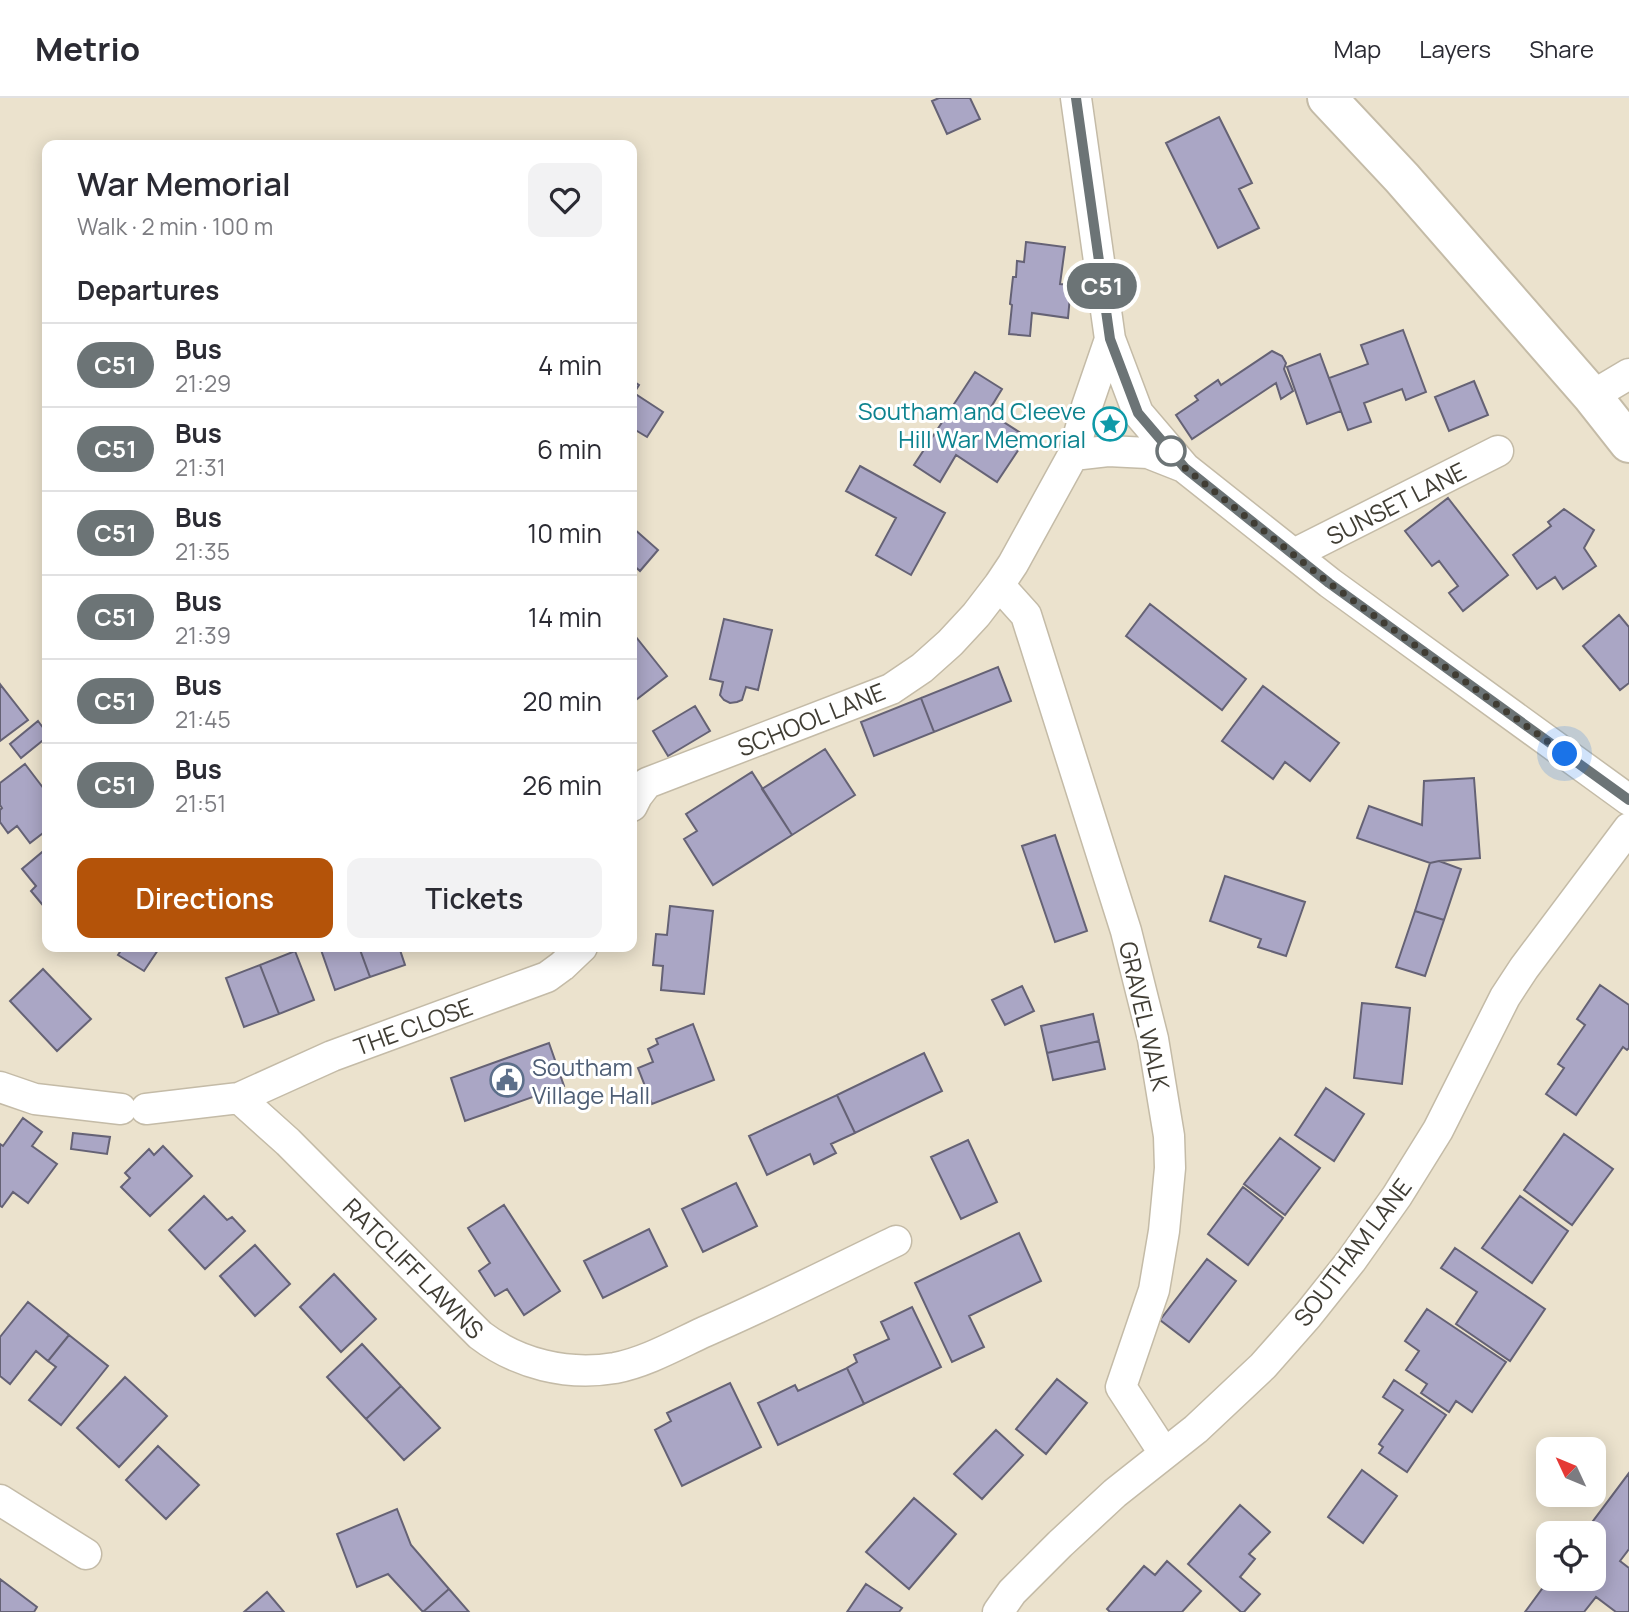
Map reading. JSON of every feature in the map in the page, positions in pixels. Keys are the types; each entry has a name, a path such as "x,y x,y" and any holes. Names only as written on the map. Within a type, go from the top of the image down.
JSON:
{"main road":[{"path":"1327,98 1402,178 1629,443"}],"street":[{"path":"1076,98 1110,339 1138,413 1185,468 1329,583 1629,800"},
{"name":"SCHOOL LANE","path":"639,795 891,689 922,668 950,643 999,585 1073,455 1110,339"},
{"path":"1591,396 1629,373"},
{"path":"1073,455 1108,451 1148,453 1185,468"},
{"name":"SUNSET LANE","path":"1294,554 1498,451"},
{"name":"GRAVEL WALK","path":"999,585 1026,615 1126,931 1153,1039 1170,1136 1170,1168 1164,1231 1153,1290 1121,1387 1164,1453"},
{"name":"SOUTHAM LANE","path":"998,1612 1012,1592 1060,1544 1115,1493 1196,1429 1263,1366 1308,1315 1351,1261 1438,1130 1511,987 1629,828"},
{"name":"THE CLOSE","path":"239,1098 332,1056 547,977 577,952"},
{"path":"0,1087 35,1100 134,1109 239,1098"},
{"name":"RATCLIFF LAWNS","path":"239,1098 288,1143 480,1335 494,1346 537,1364 566,1370 591,1370 616,1368 640,1361 896,1241"},
{"path":"0,1500 86,1554"}],"building":[{"path":"939,98 970,98 980,119 947,134 932,101"},
{"path":"1219,117 1252,183 1239,189 1259,228 1218,248 1166,143"},
{"path":"1026,242 1065,247 1060,284 1071,285 1068,318 1032,313 1030,336 1009,334 1013,277 1016,277 1017,261 1024,262"},
{"path":"1403,330 1426,392 1406,400 1402,389 1364,403 1371,422 1348,430 1329,378 1368,364 1361,345"},
{"path":"1272,351 1282,356 1286,363 1284,369 1293,391 1281,399 1276,383 1192,439 1176,415 1198,400 1195,396 1218,380 1221,385"},
{"path":"1320,354 1341,411 1307,424 1287,367"},
{"path":"975,372 1002,389 988,412 1027,437 997,482 956,455 940,482 914,465"},
{"path":"1474,381 1488,415 1449,431 1435,397"},
{"path":"637,395 663,412 647,437 637,431"},
{"path":"860,466 945,513 911,575 876,555 896,518 846,491"},
{"path":"1448,498 1508,575 1463,611 1449,593 1458,586 1439,561 1432,566 1405,531"},
{"path":"1564,509 1594,530 1584,548 1596,566 1563,589 1555,577 1537,589 1513,555 1551,526 1548,522"},
{"path":"637,532 658,550 640,571 637,568"},
{"path":"1150,604 1246,679 1222,710 1126,636"},
{"path":"1619,615 1629,627 1629,683 1620,690 1583,646"},
{"path":"724,619 772,630 758,690 746,687 742,700 730,703 720,695 723,682 710,679"},
{"path":"637,638 667,676 637,699"},
{"path":"998,667 1011,701 934,732 921,698"},
{"path":"0,684 28,720 0,741"},
{"path":"1263,686 1339,743 1310,781 1285,762 1273,779 1222,741"},
{"path":"921,698 934,732 874,756 861,722"},
{"path":"695,706 710,731 668,756 653,731"},
{"path":"38,721 42,726 42,741 21,758 10,744"},
{"path":"825,749 855,795 792,835 762,789"},
{"path":"25,764 42,786 42,834 30,843 17,826 8,833 0,822 0,783"},
{"path":"752,772 792,835 713,885 684,839 697,831 686,814"},
{"path":"1474,778 1480,858 1430,863 1357,838 1369,806 1422,825 1424,781"},
{"path":"1055,835 1087,931 1055,942 1022,846"},
{"path":"42,852 42,904 31,891 36,886 22,869"},
{"path":"1439,861 1461,869 1444,920 1415,911 1430,863"},
{"path":"1225,876 1305,902 1286,956 1258,947 1261,939 1210,921"},
{"path":"670,906 713,911 704,994 661,990 663,966 653,965 656,934 667,935"},
{"path":"1415,911 1444,920 1425,976 1396,967"},
{"path":"120,952 157,952 144,971 118,955"},
{"path":"295,952 314,1000 279,1014 260,965"},
{"path":"322,952 361,952 370,977 335,990"},
{"path":"361,952 401,952 405,965 370,977"},
{"path":"260,965 279,1014 244,1027 226,978"},
{"path":"43,969 91,1019 57,1051 10,1001"},
{"path":"1600,985 1629,1005 1629,1048 1627,1050 1623,1047 1576,1115 1546,1094 1564,1068 1558,1064 1585,1025 1577,1019"},
{"path":"1022,986 1034,1011 1005,1025 992,1000"},
{"path":"1362,1003 1410,1008 1402,1084 1354,1078"},
{"path":"1093,1014 1099,1041 1047,1053 1041,1026"},
{"path":"693,1024 714,1080 652,1104 638,1068 653,1062 648,1049 658,1044 656,1039"},
{"path":"1099,1041 1105,1069 1053,1080 1047,1053"},
{"name":"Southam Village Hall","path":"549,1043 564,1086 465,1121 451,1078"},
{"path":"924,1053 942,1091 855,1133 837,1095"},
{"path":"1326,1088 1364,1114 1334,1161 1295,1135"},
{"path":"837,1095 855,1133 831,1144 836,1153 814,1164 810,1154 767,1175 749,1136"},
{"path":"23,1118 42,1132 32,1146 57,1164 28,1203 13,1192 2,1207 0,1144 3,1146"},
{"path":"73,1133 110,1137 107,1154 71,1149"},
{"path":"1564,1134 1613,1169 1572,1225 1524,1190"},
{"path":"1280,1138 1320,1168 1285,1215 1244,1184"},
{"path":"968,1140 997,1202 961,1219 931,1157"},
{"path":"163,1146 192,1176 150,1216 121,1187 130,1178 125,1173 149,1149 154,1155"},
{"path":"736,1183 757,1226 703,1252 682,1209"},
{"path":"1243,1187 1283,1218 1248,1265 1208,1234"},
{"path":"204,1196 227,1220 232,1217 245,1231 205,1269 169,1230"},
{"path":"1520,1196 1568,1231 1532,1283 1482,1248"},
{"path":"504,1205 560,1291 524,1315 507,1289 495,1296 479,1271 490,1263 468,1228"},
{"path":"649,1229 667,1266 603,1298 584,1261"},
{"path":"1019,1233 1041,1281 969,1316 984,1347 952,1362 915,1283"},
{"path":"255,1245 290,1284 255,1316 220,1276"},
{"path":"1455,1248 1545,1309 1510,1361 1456,1324 1477,1292 1441,1268"},
{"path":"1207,1259 1236,1281 1189,1342 1160,1320"},
{"path":"334,1274 376,1319 341,1352 300,1307"},
{"path":"28,1302 69,1335 48,1361 36,1351 10,1384 0,1376 0,1337"},
{"path":"912,1307 941,1367 864,1404 847,1368 857,1362 854,1355 889,1339 881,1322"},
{"path":"1427,1309 1506,1362 1472,1412 1456,1401 1449,1412 1421,1393 1427,1384 1406,1370 1419,1351 1405,1341"},
{"path":"69,1335 108,1366 61,1425 29,1400 56,1367 48,1361"},
{"path":"362,1344 401,1386 366,1419 327,1377"},
{"path":"847,1368 864,1404 778,1445 758,1403 795,1385 798,1391"},
{"path":"125,1377 167,1416 119,1467 77,1428"},
{"path":"1057,1379 1087,1403 1046,1454 1016,1429"},
{"path":"1394,1380 1446,1415 1407,1472 1379,1453 1383,1447 1379,1444 1403,1410 1383,1397"},
{"path":"730,1383 761,1447 682,1486 655,1430 671,1421 667,1413"},
{"path":"401,1386 440,1428 404,1460 366,1419"},
{"path":"996,1430 1023,1455 982,1499 954,1474"},
{"path":"158,1446 199,1485 166,1519 126,1480"},
{"path":"1362,1470 1397,1496 1363,1543 1328,1517"},
{"path":"1629,1473 1629,1549 1620,1561 1629,1568 1629,1612 1616,1612 1596,1597 1584,1612 1525,1612 1540,1591 1606,1591 1606,1521 1593,1521"},
{"path":"914,1498 956,1534 909,1589 866,1552"},
{"path":"1240,1505 1270,1532 1249,1554 1255,1559 1240,1577 1260,1594 1244,1612 1188,1564"},
{"path":"397,1509 411,1545 449,1589 423,1612 388,1574 357,1587 337,1534"},
{"path":"1167,1561 1201,1591 1182,1612 1110,1612 1107,1609 1144,1566 1155,1575"},
{"path":"0,1579 37,1607 34,1612 0,1612"},
{"path":"866,1584 902,1608 899,1612 847,1612"},
{"path":"449,1589 469,1612 423,1612"},
{"path":"267,1592 284,1612 244,1612"}],"bus line":[{"name":"C51","path":"1076,98 1110,339 1138,413 1185,468 1329,583 1629,800"}],"place":[{"name":"Southam and Cleeve Hill War Memorial","path":"1110,424"},
{"name":"Southam Village Hall","path":"507,1080"}],"route":[{"path":"1171,451 1185,468 1329,583 1565,754"}]}
